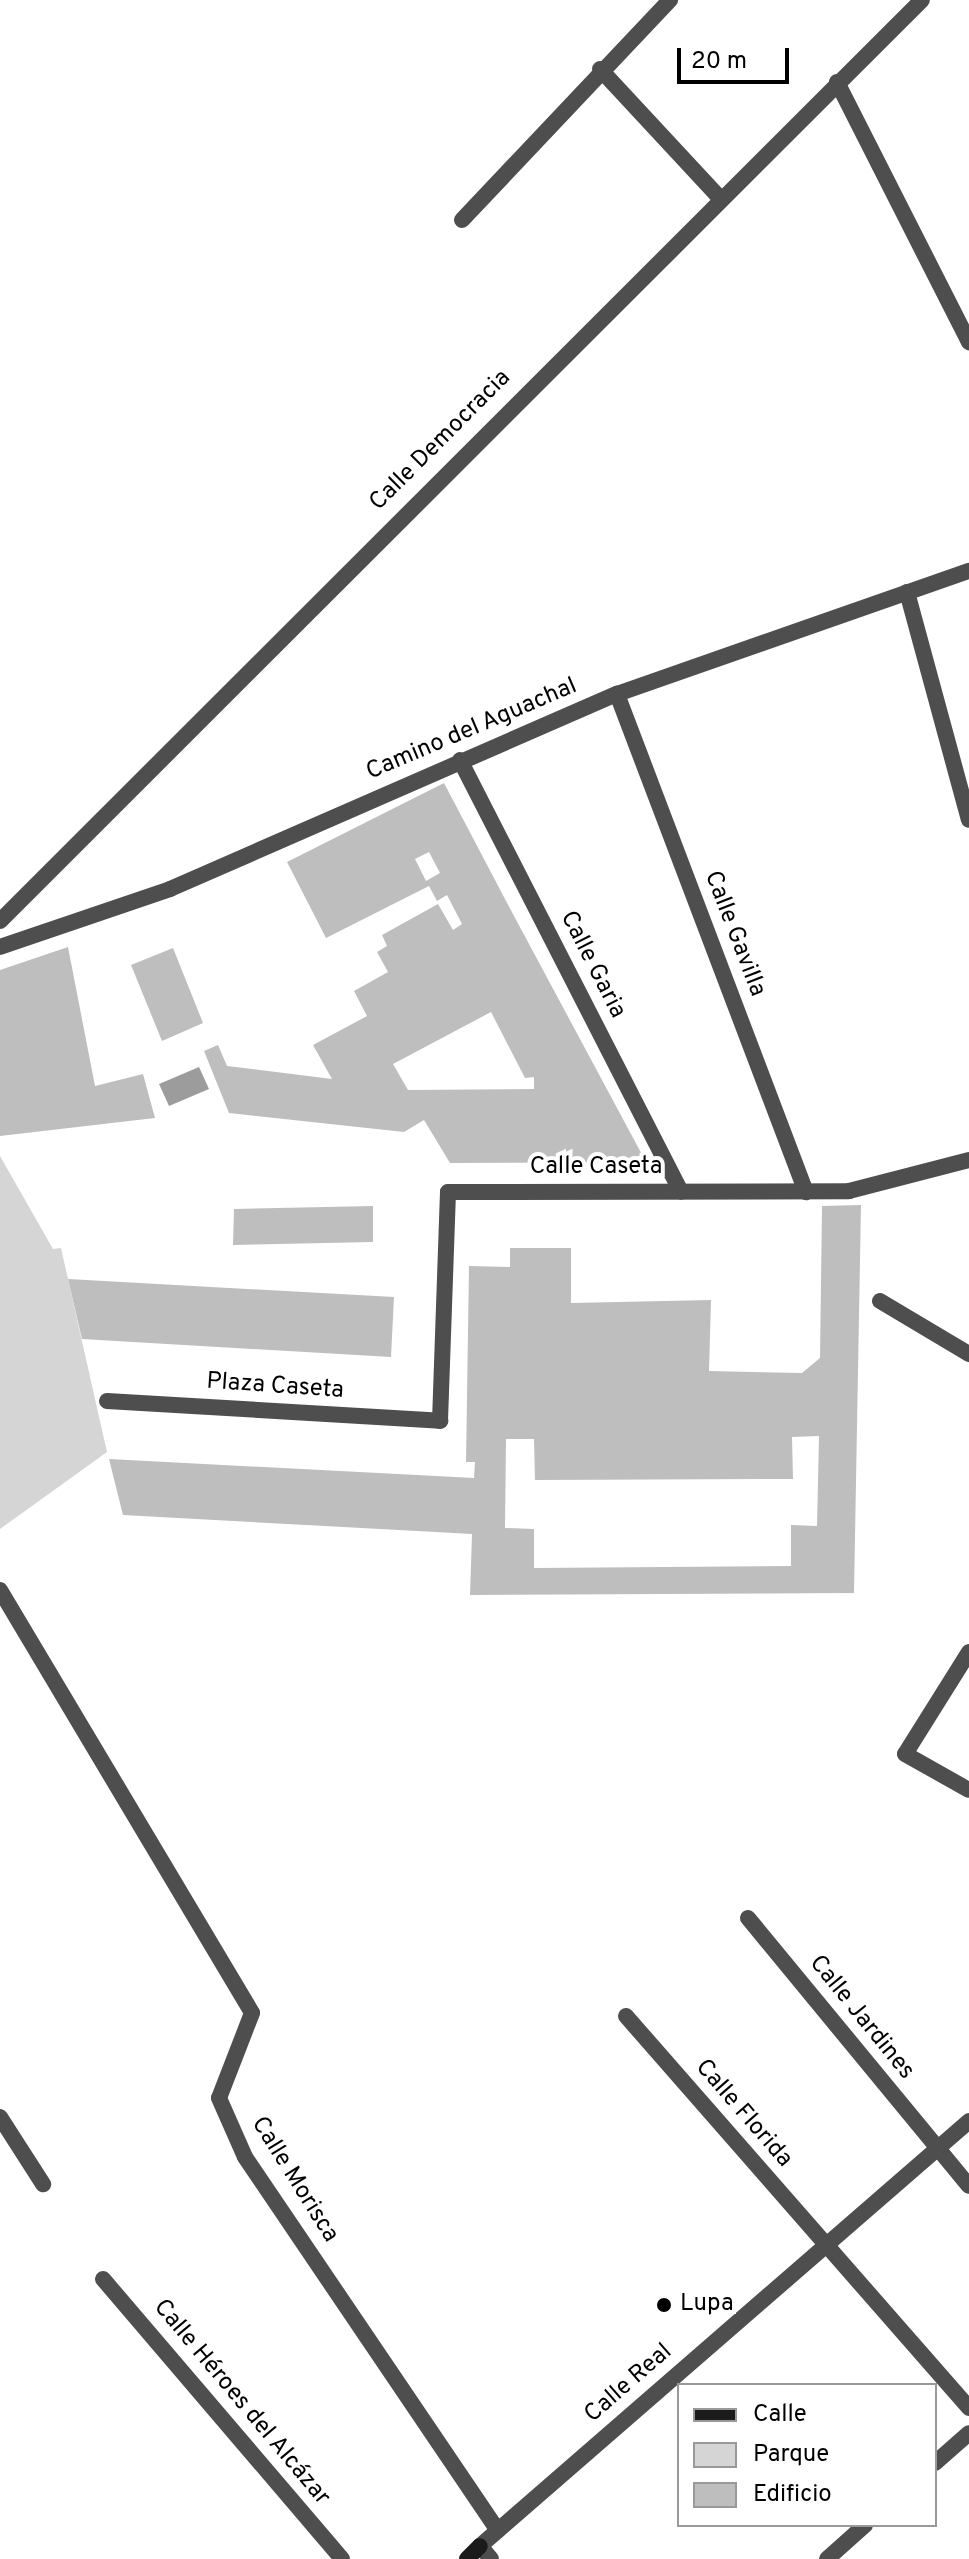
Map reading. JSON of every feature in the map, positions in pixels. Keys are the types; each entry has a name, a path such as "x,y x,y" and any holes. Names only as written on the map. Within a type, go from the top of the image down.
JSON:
{"street":[{"path":"462,220 600,69 670,0"},
{"name":"Calle Democracia","path":"0,921 719,197 922,0"},
{"path":"600,69 719,197"},
{"path":"837,82 969,342"},
{"name":"Camino del Aguachal","path":"0,947 170,889 617,694 969,571"},
{"path":"907,592 969,820"},
{"name":"Calle Gavilla","path":"617,694 806,1192"},
{"name":"Calle Garia","path":"460,760 681,1192"},
{"name":"Calle Caseta","path":"440,1421 448,1192 849,1191 969,1160"},
{"path":"880,1301 969,1354"},
{"name":"Plaza Caseta","path":"107,1401 440,1421"},
{"name":"Calle Morisca","path":"0,1590 252,2013 219,2098 245,2157 498,2530"},
{"path":"969,1652 905,1754 969,1790"},
{"name":"Calle Jardines","path":"748,1918 969,2186"},
{"name":"Calle Florida","path":"626,2016 823,2245 969,2408"},
{"path":"0,2117 43,2184"},
{"name":"Calle Real","path":"467,2559 485,2553 498,2530 969,2121"},
{"name":"Calle Héroes del Alcázar","path":"103,2279 342,2559"},
{"path":"937,2461 969,2433"},
{"path":"827,2559 863,2527"}],"green space":[{"path":"0,1156 53,1249 61,1248 107,1452 0,1529"}],"shaded area":[{"path":"199,1067 209,1089 169,1106 159,1084"}],"building":[{"path":"444,783 646,1162 450,1163 424,1120 404,1132 229,1113 204,1051 218,1045 227,1066 332,1079 313,1045 367,1016 354,991 388,972 377,952 387,946 382,935 438,904 453,930 462,924 447,895 437,901 429,886 326,938 287,862","holes":["429,852 440,873 426,881 415,859","491,1012 525,1078 534,1077 534,1089 408,1090 393,1064"]},
{"path":"68,947 95,1086 143,1074 155,1118 0,1136 0,970"},
{"path":"173,948 203,1023 162,1041 131,965"},
{"path":"861,1205 854,1593 470,1595 472,1534 123,1515 109,1459 474,1478 475,1462 466,1462 469,1266 510,1267 510,1248 571,1248 571,1303 711,1300 709,1371 802,1373 820,1358 822,1206","holes":["819,1436 817,1526 791,1525 791,1566 534,1568 534,1529 505,1528 506,1439 534,1439 535,1480 793,1479 792,1437"]},
{"path":"373,1206 373,1242 233,1245 234,1209"},
{"path":"68,1279 394,1297 391,1357 82,1339"}],"place":[{"name":"Lupa","path":"664,2305"}]}
